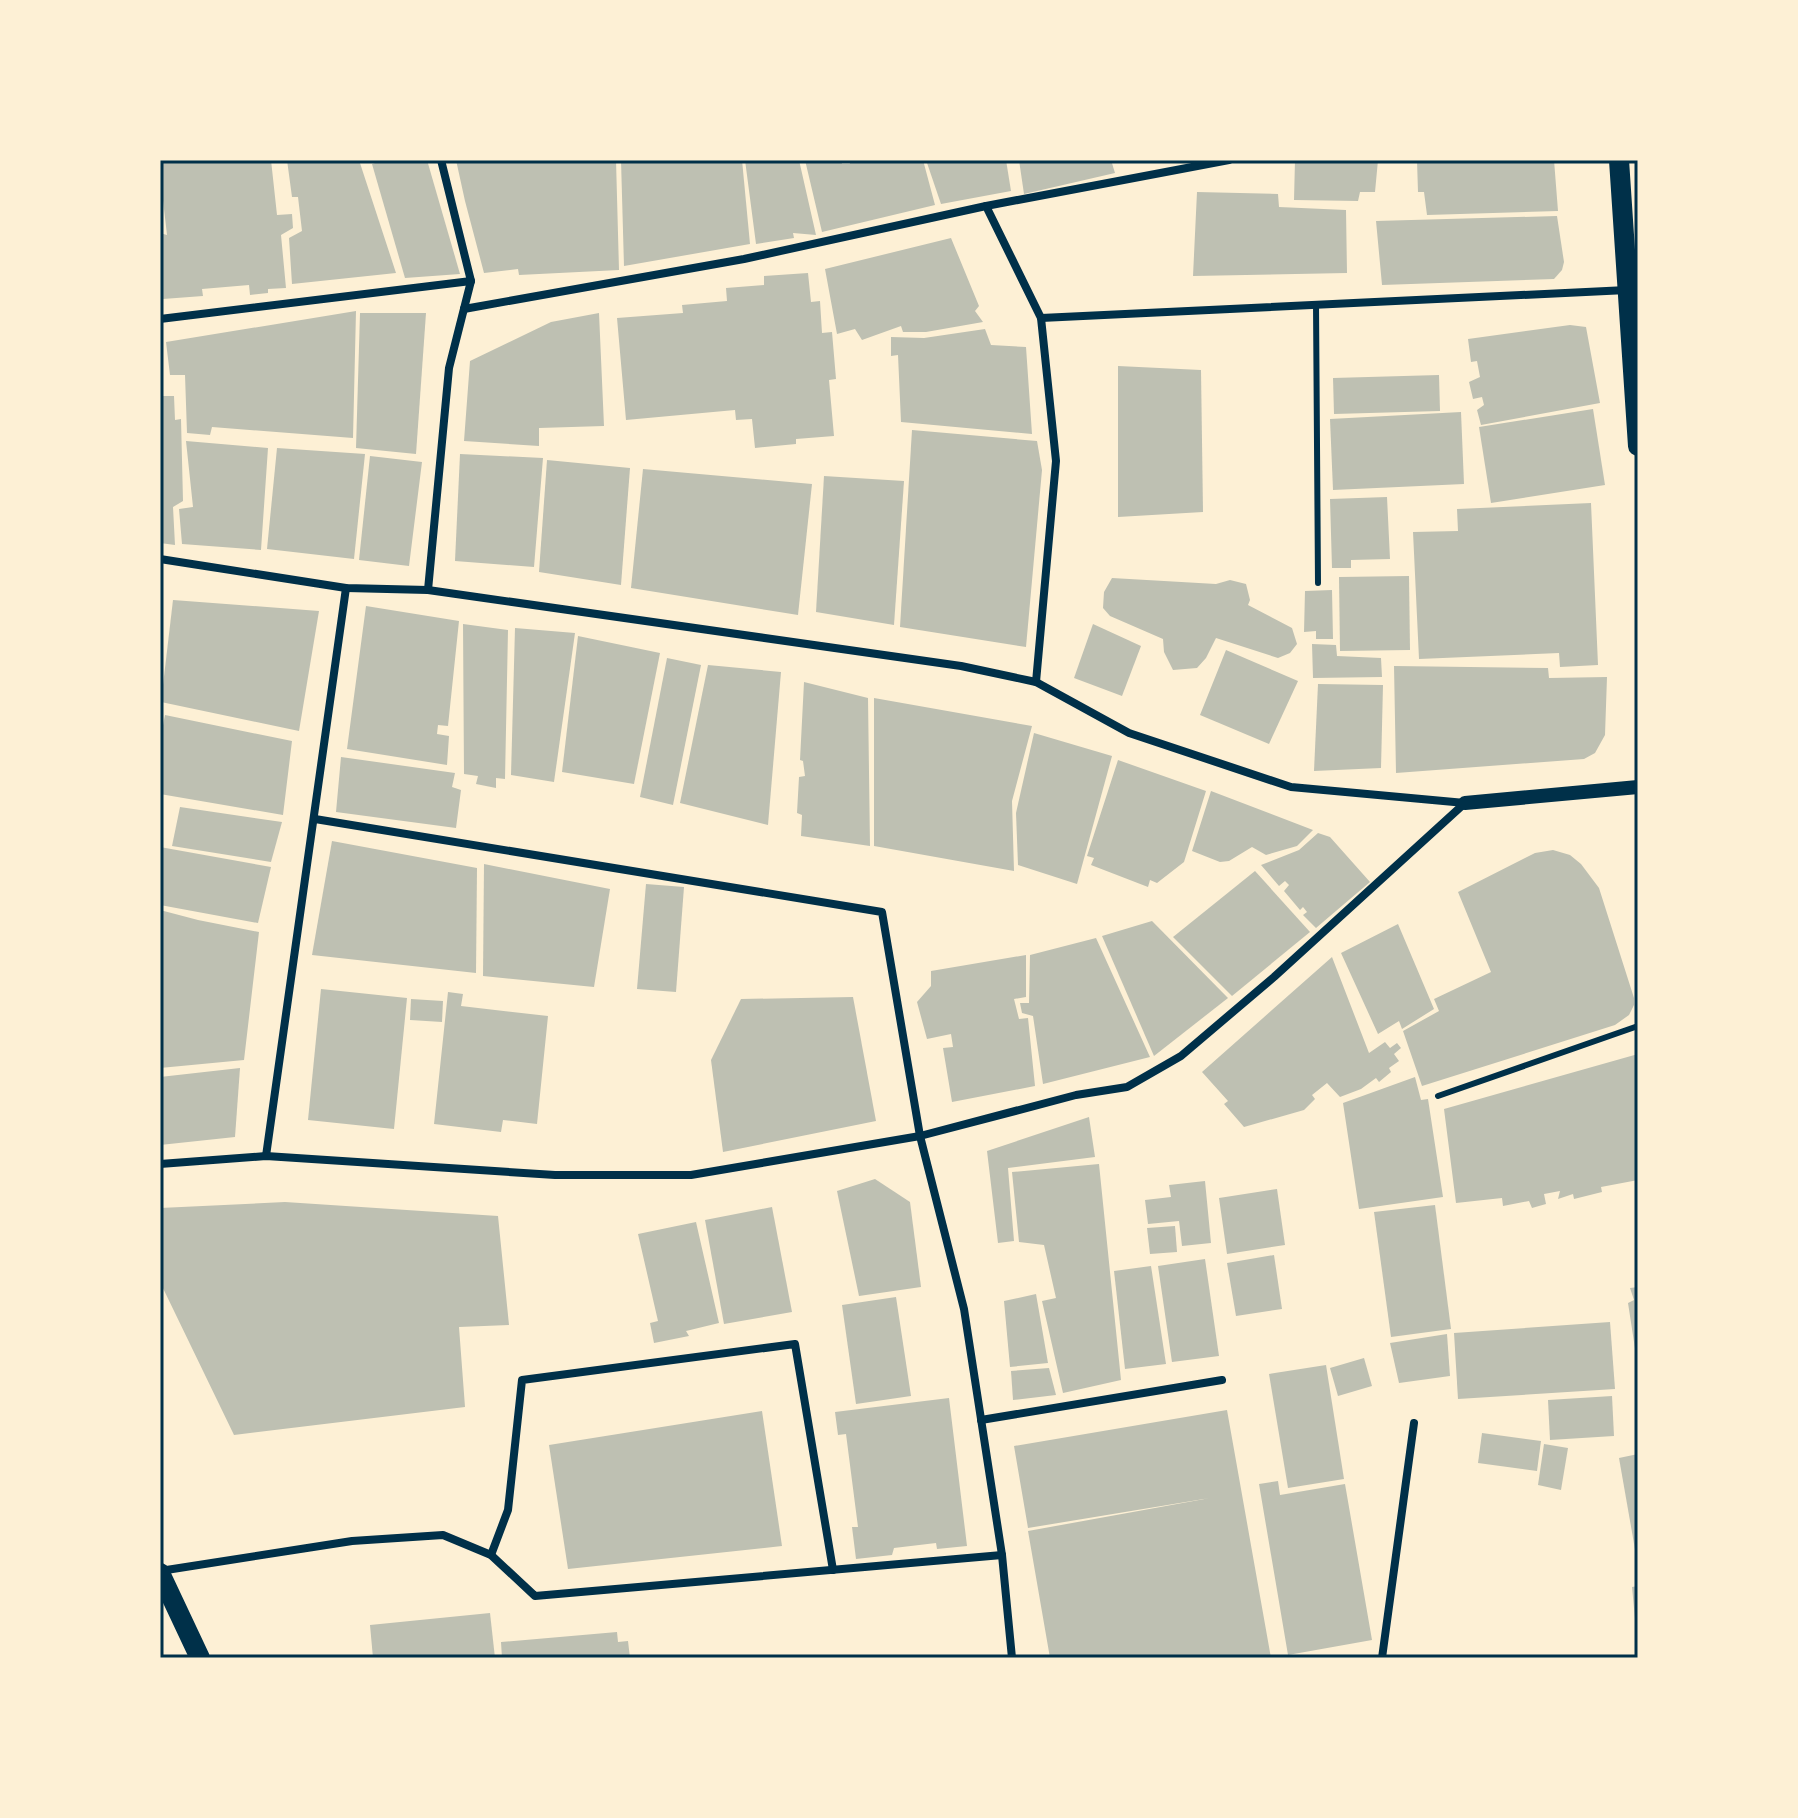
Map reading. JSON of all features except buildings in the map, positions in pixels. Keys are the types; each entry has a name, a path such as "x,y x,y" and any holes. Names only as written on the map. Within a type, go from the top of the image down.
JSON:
{"main road":[{"path":"1619,160 1638,446"},
{"path":"160,1572 200,1658"}],"street":[{"path":"428,590 449,368 471,281 441,160"},
{"path":"464,309 744,259 986,206 1229,160"},
{"path":"986,206 1041,318 1056,461 1036,682"},
{"path":"160,319 471,281"},
{"path":"1041,318 1628,290"},
{"path":"160,559 346,588 428,590 961,666 1036,682 1129,733 1291,787 1465,803 1638,787"},
{"path":"266,1156 346,588"},
{"path":"160,1164 266,1156 555,1175 691,1175 920,1136 1076,1095 1127,1087 1181,1056 1274,977 1465,803"},
{"path":"315,819 882,912 920,1136 964,1309 1002,1555 1012,1658"},
{"path":"491,1555 508,1510 522,1380 795,1344 833,1570"},
{"path":"981,1420 1222,1380"},
{"path":"1382,1658 1414,1423"},
{"path":"160,1572 352,1541 443,1535 491,1555 535,1596 1002,1555"}],"lane":[{"path":"1316,304 1318,583"},
{"path":"1438,1096 1638,1026"}]}
